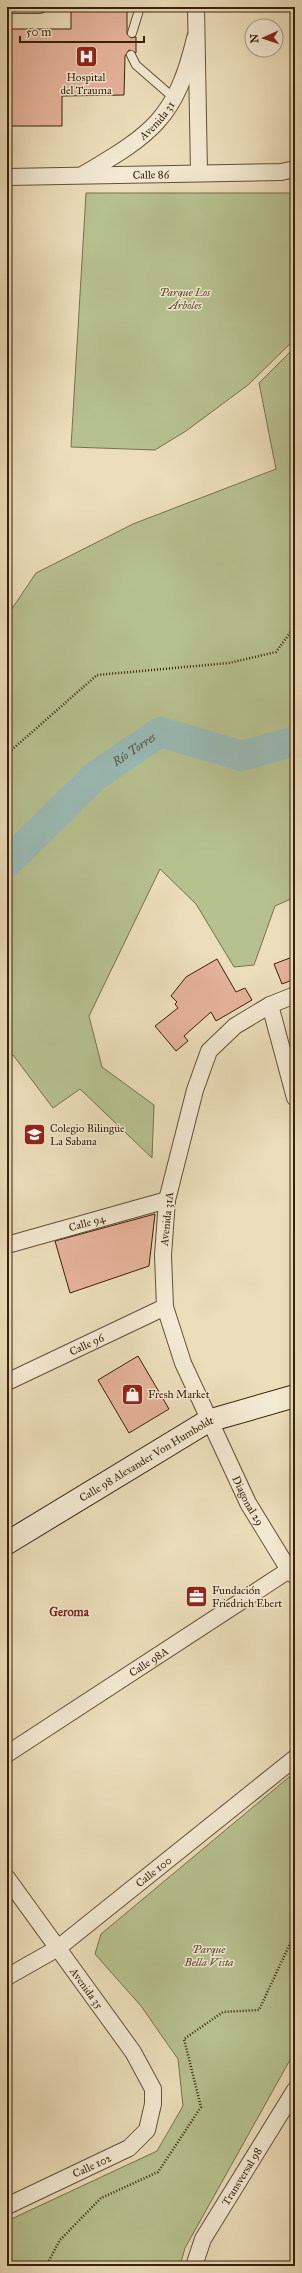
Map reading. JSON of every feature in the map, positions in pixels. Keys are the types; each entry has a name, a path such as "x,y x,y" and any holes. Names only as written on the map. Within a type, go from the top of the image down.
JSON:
{"street":[{"name":"Avenida 31","path":"196,7 195,38 199,173"},
{"name":"Avenida 31","path":"83,175 125,150 153,128 175,99 187,72 195,38"},
{"name":"Calle 86","path":"7,177 281,172 295,169"},
{"name":"Avenida 31A","path":"208,1421 183,1363 165,1307 163,1255 167,1200 195,1090 209,1051 235,1026 270,1006 295,995"},
{"path":"270,1006 295,1098"},
{"name":"Calle 94","path":"7,1245 167,1200"},
{"name":"Calle 96","path":"7,1382 165,1307"},
{"name":"Calle 98 Alexander Von Humboldt","path":"7,1543 208,1421 295,1396"},
{"name":"Diagonal 29","path":"208,1421 248,1503 292,1573"},
{"name":"Calle 98A","path":"7,1754 292,1573"},
{"name":"Calle 100","path":"7,1977 58,1948 295,1758"},
{"name":"Avenida 35","path":"7,1878 133,2052 153,2089 153,2104"},
{"name":"Transversal 98","path":"194,2266 203,2239 295,2090"},
{"name":"Calle 102","path":"7,2206 129,2148 147,2130 153,2104"}],"lane":[{"path":"7,9 40,9 44,7"},
{"path":"132,33 140,7"},
{"path":"131,55 136,65 175,99"}],"path":[{"path":"7,754 98,675 230,663 276,652 295,626"},
{"path":"46,2266 60,2240 101,2198 158,2172 200,2107 184,2039 223,2012 259,2010 295,1933"}],"green space":[{"name":"Parque Los Árboles","path":"86,193 295,193 295,339 248,385 186,431 155,450 71,447"},
{"path":"295,347 295,897 275,906 254,965 234,967 196,904 160,869 89,1016 102,1067 154,1105 152,1158 80,1089 53,1108 13,1055 7,1059 7,616 36,573 133,524 276,469 259,383"},
{"name":"Parque Bella Vista","path":"295,1772 295,2051 185,2248 180,2266 7,2266 7,2221 157,2151 183,2106 178,2059 141,2006 95,1954 101,1934"}],"building":[{"path":"71,7 127,7 127,34 131,38 136,37 136,53 129,50 125,56 124,95 62,96 62,126 7,126 7,29 71,29"},
{"path":"295,956 295,979 282,984 274,964"},
{"path":"217,959 236,992 245,988 252,1000 216,1021 211,1012 184,1036 188,1041 176,1051 155,1026 178,1008 175,1004 177,1002 171,996 186,977"},
{"path":"155,1214 149,1266 70,1293 55,1241"},
{"name":"Fresh Market","path":"138,1356 169,1409 129,1433 98,1380"}],"waterway":[{"name":"Río Torres","path":"7,863 95,776 160,732 242,756 295,741"}],"place":[{"name":"Hospital del Trauma","path":"86,57"},
{"name":"Colegio Bilingüe La Sabana","path":"34,1134"},
{"name":"Fresh Market","path":"133,1394"},
{"name":"Fundación Friedrich Ebert","path":"197,1596"}],"district":[{"name":"Geroma","path":"69,1612"}]}
